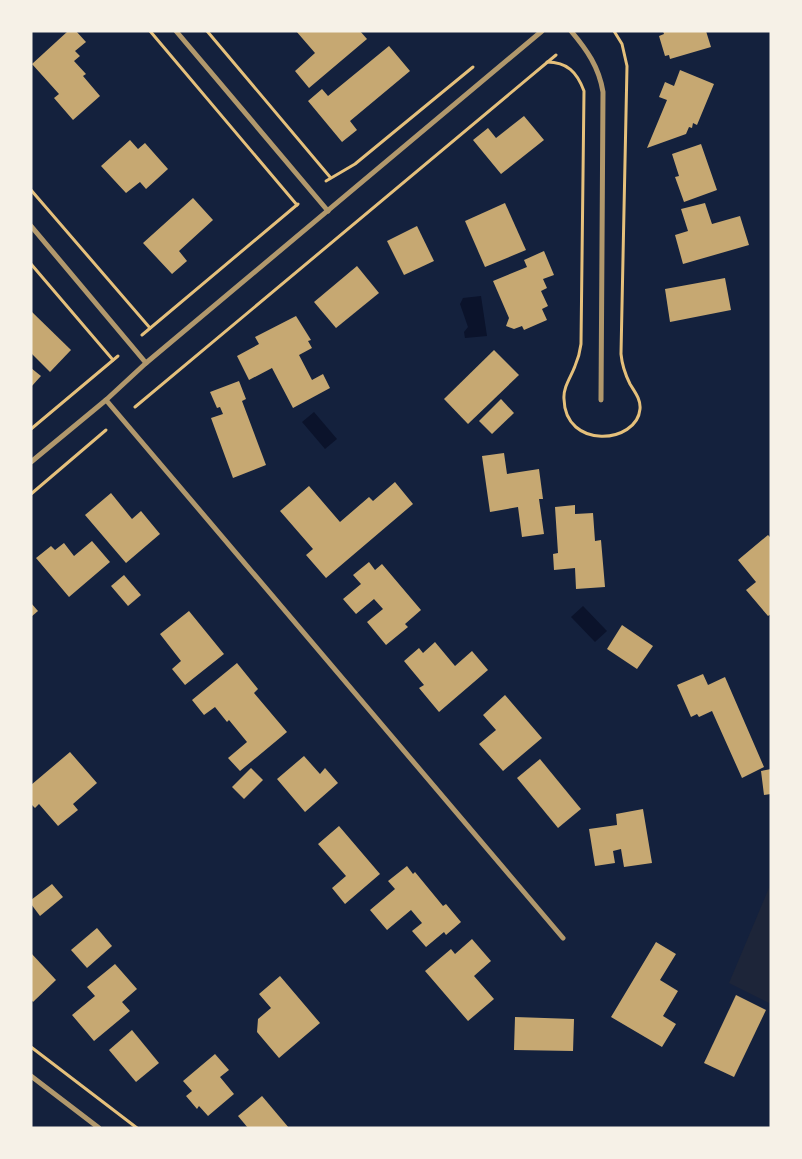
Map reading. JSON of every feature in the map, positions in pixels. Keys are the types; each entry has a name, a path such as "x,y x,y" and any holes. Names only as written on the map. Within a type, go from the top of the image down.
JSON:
{"street":[{"path":"176,31 328,211"},
{"path":"31,462 106,400 146,363 542,31"},
{"path":"571,31 593,60 602,80 603,92 601,400"},
{"path":"31,226 146,363"},
{"path":"106,400 563,938"},
{"path":"31,1076 99,1128"}],"path":[{"path":"142,335 299,204 150,31"},
{"path":"207,31 330,178"},
{"path":"135,407 556,55"},
{"path":"326,181 348,170 478,63"},
{"path":"31,190 150,328"},
{"path":"31,264 113,360"},
{"path":"31,429 118,356"},
{"path":"31,494 106,430"},
{"path":"31,1046 137,1128"}],"shaded area":[{"path":"481,296 487,336 465,338 464,332 468,327 460,304 463,298"},
{"path":"314,412 337,439 325,449 302,422"},
{"path":"583,606 607,631 595,642 571,617"},
{"path":"771,883 771,1004 729,983"}],"building":[{"path":"68,31 76,31 86,42 75,51 80,56 74,61 86,74 83,76 100,96 73,120 54,98 59,94 32,64"},
{"path":"296,31 360,31 367,39 309,88 295,71 315,53"},
{"path":"663,31 706,31 711,47 670,59 669,55 665,56 659,36 664,34"},
{"path":"389,46 410,71 350,121 357,130 342,142 308,101 322,89 328,96"},
{"path":"680,70 714,84 697,125 693,123 692,128 689,127 686,134 647,148 667,100 659,97 665,82 674,86"},
{"path":"524,116 544,140 501,174 473,140 488,128 496,138"},
{"path":"130,140 138,149 145,143 168,169 146,189 140,182 126,193 101,166"},
{"path":"701,144 717,190 684,202 675,177 679,176 672,154"},
{"path":"193,198 213,220 179,251 187,261 172,274 143,243"},
{"path":"505,203 526,250 485,267 465,221"},
{"path":"705,203 712,224 740,216 749,245 683,264 675,235 688,231 681,209"},
{"path":"417,226 434,261 404,275 387,241"},
{"path":"544,251 554,275 543,279 547,288 541,291 548,306 542,309 547,320 524,330 522,326 514,329 506,326 509,318 493,281 527,267 524,260"},
{"path":"357,266 379,293 336,328 314,302"},
{"path":"725,278 731,310 670,322 665,289"},
{"path":"31,311 71,350 50,372 31,353"},
{"path":"296,316 311,340 308,341 312,348 299,355 312,380 323,374 330,388 293,408 272,368 249,380 237,356 259,344 255,337"},
{"path":"494,350 519,375 468,424 444,399"},
{"path":"31,368 41,376 31,387"},
{"path":"239,381 246,399 242,401 266,465 233,478 211,418 223,414 220,407 217,408 210,392"},
{"path":"501,399 514,413 492,434 479,421"},
{"path":"504,453 507,474 539,469 543,499 539,499 544,534 522,537 518,507 490,512 482,456"},
{"path":"395,482 413,504 326,578 306,555 313,549 280,511 309,486 340,522 369,497 373,501"},
{"path":"111,493 132,519 141,511 160,534 126,563 85,515"},
{"path":"575,505 575,514 593,513 595,541 601,540 605,587 576,589 575,568 554,570 553,554 558,553 555,507"},
{"path":"768,535 771,538 771,614 768,616 746,590 756,582 738,560"},
{"path":"92,541 110,562 69,597 36,558 51,546 55,550 64,543 74,556"},
{"path":"369,562 375,570 382,564 421,610 405,624 408,627 386,645 367,622 383,609 374,599 356,614 343,599 361,584 353,575"},
{"path":"124,575 141,595 128,606 111,586"},
{"path":"31,603 38,611 31,617"},
{"path":"189,611 224,654 185,685 172,669 181,661 160,634"},
{"path":"622,625 653,646 637,669 607,649"},
{"path":"435,642 455,666 472,651 488,670 439,712 419,688 424,685 404,661 419,648 423,653"},
{"path":"237,663 258,689 254,693 287,732 240,771 228,758 247,742 229,720 227,722 215,707 204,715 192,700"},
{"path":"703,674 708,685 725,677 764,767 742,778 712,711 699,717 697,714 691,717 677,685"},
{"path":"505,695 542,738 503,771 479,744 496,730 483,715"},
{"path":"70,752 97,783 73,804 78,810 58,826 39,804 35,808 31,804 31,785"},
{"path":"304,756 320,774 325,768 338,783 305,812 277,779"},
{"path":"540,759 581,809 558,828 517,778"},
{"path":"251,768 263,780 244,799 232,787"},
{"path":"771,769 771,794 764,795 761,771"},
{"path":"643,809 652,863 624,867 621,849 613,851 615,863 595,866 589,829 617,825 616,814"},
{"path":"339,826 380,874 345,904 332,888 346,876 318,844"},
{"path":"407,866 413,874 415,872 443,906 446,904 461,922 446,935 444,932 426,947 412,931 422,923 411,910 387,930 370,910 395,889 388,881"},
{"path":"52,884 63,897 40,916 31,904 31,900"},
{"path":"97,928 112,946 87,968 71,950"},
{"path":"472,939 491,961 474,976 494,999 468,1021 425,971 451,949 455,954"},
{"path":"656,942 676,954 660,980 678,991 663,1016 676,1024 662,1047 611,1017"},
{"path":"31,953 56,980 33,1002 31,999"},
{"path":"115,964 137,989 122,1002 130,1011 94,1041 72,1015 95,996 87,987"},
{"path":"280,976 320,1023 279,1058 257,1032 258,1019 271,1008 259,994"},
{"path":"736,995 766,1010 734,1077 704,1063"},
{"path":"515,1017 574,1019 573,1051 514,1050"},
{"path":"132,1030 159,1063 136,1082 109,1050"},
{"path":"215,1054 229,1070 220,1077 234,1094 208,1116 199,1106 197,1109 186,1096 192,1091 183,1081"},
{"path":"262,1096 289,1128 248,1128 238,1116"}]}
